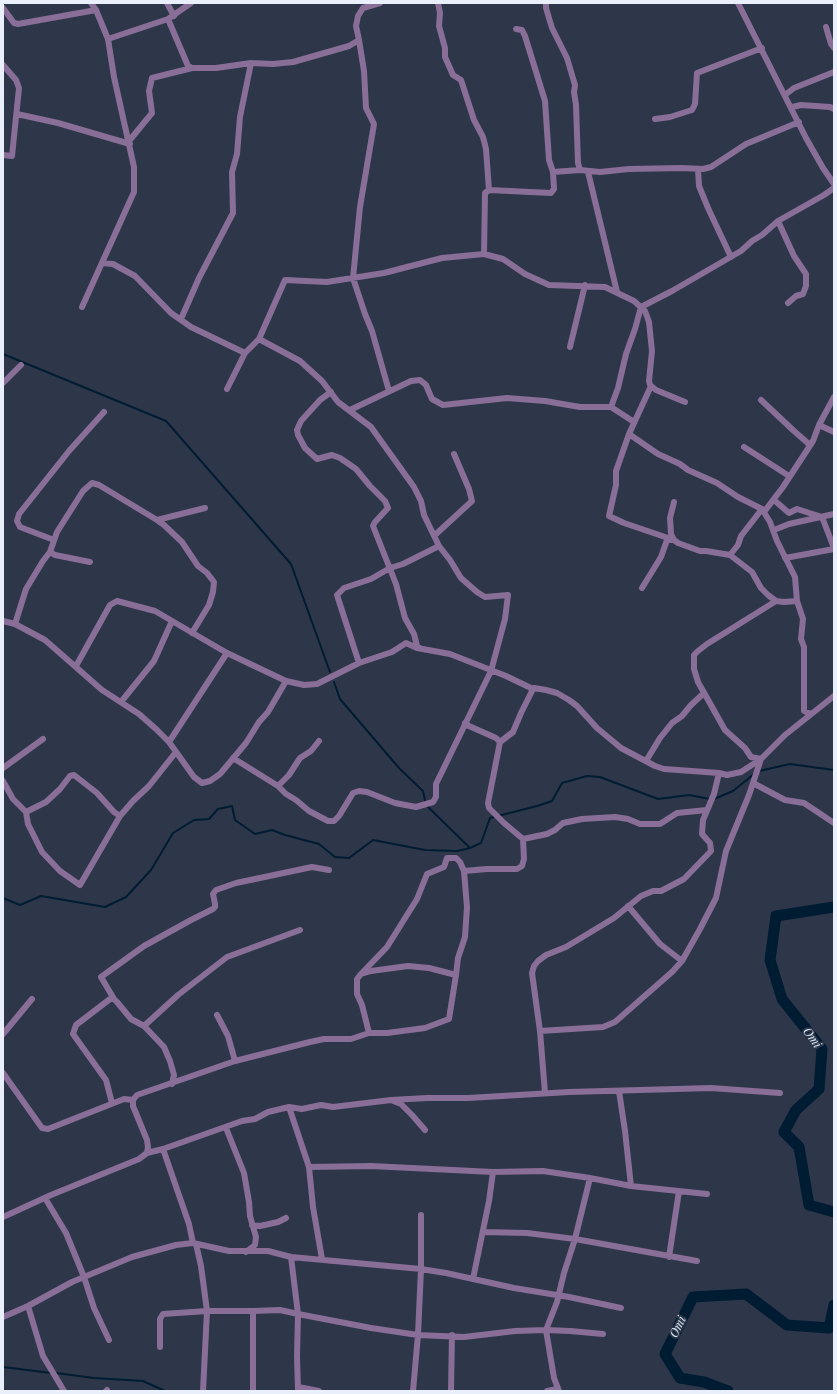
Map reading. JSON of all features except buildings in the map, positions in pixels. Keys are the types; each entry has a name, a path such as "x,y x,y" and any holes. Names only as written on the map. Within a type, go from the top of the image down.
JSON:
{"street":[{"path":"82,307 134,192 134,167 130,142 114,78 108,39 96,10 91,3"},
{"path":"167,3 188,66 192,68"},
{"path":"108,39 171,17 191,3"},
{"path":"380,3 363,8 358,16 356,26 364,71 366,108 374,124 360,207 353,278 372,331 389,392"},
{"path":"438,3 440,13 439,26 445,48 445,57 453,75 461,80 474,120 483,137 486,149 489,190"},
{"path":"546,3 552,28 567,58 575,85 574,92 576,105 578,163 580,170"},
{"path":"611,407 618,388 626,354 641,307 731,257 762,235 778,221 824,195 834,184 823,168 738,3"},
{"path":"3,8 14,23 18,24 96,10"},
{"path":"826,28 831,44 834,48"},
{"path":"484,254 485,193 489,190 551,193 554,189 553,172 549,160 545,101 525,36 522,30 516,29"},
{"path":"130,142 152,113 149,91 152,78 192,68 216,68 251,63 273,64 293,62 349,46 359,40"},
{"path":"655,119 670,117 692,110 695,104 697,73 762,48"},
{"path":"181,319 198,278 233,213 232,172 237,154 240,117 251,63"},
{"path":"3,66 16,80 19,88 12,156 3,155"},
{"path":"785,95 794,88 834,72"},
{"path":"792,108 801,105 830,107 834,109"},
{"path":"17,114 130,142"},
{"path":"553,172 580,170 588,172 636,169 703,169 711,167 746,144 799,122"},
{"path":"698,169 699,186 731,257"},
{"path":"588,172 617,292"},
{"path":"778,221 794,256 806,274 806,286 803,294 796,296 788,303"},
{"path":"227,389 245,353 259,339 285,280 327,282 384,273 442,258 484,254 503,259 525,274 549,285 605,287 634,301 647,314 651,336 652,366 649,381 651,386 656,390 685,402"},
{"path":"102,262 113,264 135,276 171,312 191,327 245,353"},
{"path":"570,347 585,286"},
{"path":"233,758 278,786 286,794 309,811 328,821 334,821 339,816 353,792 367,792 395,803 416,807 433,802 436,797 436,784 491,671 505,619 508,596 485,597 461,578 439,546 424,515 421,501 414,487 385,444 371,427 338,402 322,381 300,361 259,339"},
{"path":"3,383 20,365"},
{"path":"350,410 411,381 420,380 426,385 432,399 443,405 507,398 545,401 580,407 611,407 634,422"},
{"path":"651,386 629,434 616,472 616,485 609,516 624,523 674,540"},
{"path":"331,392 320,400 301,421 298,435 305,448 317,459 332,455 340,458 356,469 385,501 388,508 373,526 396,584 405,618 414,634 417,646 422,649"},
{"path":"730,555 738,545 741,536 763,510 774,500 790,476 810,445 834,397"},
{"path":"761,400 810,445"},
{"path":"54,540 20,527 17,521 19,514 69,451 104,412"},
{"path":"819,425 834,432"},
{"path":"629,434 658,454 717,483 738,497 763,510 774,530 785,558 795,577 797,601 803,619 801,639 804,647 804,711 811,714"},
{"path":"744,448 790,476"},
{"path":"435,535 472,501 469,489 454,454"},
{"path":"15,624 26,588 50,552 56,532 83,491 92,483 99,485 164,525 182,542 198,566 207,573 214,582 209,605 192,633"},
{"path":"774,500 789,513 798,509 822,518 834,549 785,558"},
{"path":"674,502 670,518 671,534 678,544 700,552 706,550 730,555 752,572 761,588 768,596 776,601 797,601"},
{"path":"156,520 205,508"},
{"path":"774,530 789,524 822,518 834,514"},
{"path":"642,588 661,557 667,540 674,540"},
{"path":"358,663 337,595 344,588 371,579 390,568 402,564 439,546"},
{"path":"50,552 55,555 90,562"},
{"path":"76,666 110,605 117,601 155,611 227,653 286,681 304,685 317,684 358,663 392,652 406,643 422,649 450,654 506,676 533,689 557,693 577,706 597,728 621,748 655,766 664,769 719,773 727,776 741,772 761,759 785,735 834,696"},
{"path":"761,759 751,758 746,748 725,730 698,682 694,669 694,656 698,651 776,601"},
{"path":"3,621 15,624 44,640 76,666 102,690 139,714 156,728 169,742 194,777 202,783 210,781 220,774 268,712 286,681"},
{"path":"121,702 154,661 172,621"},
{"path":"169,742 227,653"},
{"path":"464,871 517,869 522,866 524,860 523,839 489,808 488,803 500,742 513,732 533,689"},
{"path":"646,761 660,738 672,723 682,716 704,693"},
{"path":"465,723 496,738 500,742"},
{"path":"3,768 43,739"},
{"path":"278,786 289,774 300,758 311,751 319,740"},
{"path":"3,781 13,798 26,812 28,824 42,852 60,871 80,885 120,816 149,786 176,752"},
{"path":"540,1031 603,1027 615,1022 672,972 682,961 716,898 726,851 761,759"},
{"path":"545,1093 540,1031 532,974 534,966 546,955 566,947 614,918 641,896 653,891 662,890 684,879 711,851 710,843 702,834 703,820 714,794 719,773"},
{"path":"26,812 46,802 60,789 70,776 74,775 97,793 114,812 120,816"},
{"path":"753,783 785,800 804,803 834,823"},
{"path":"523,839 547,834 555,830 563,823 582,819 615,817 628,819 640,824 660,824 677,814 707,810"},
{"path":"146,1153 148,1147 133,1106 133,1100 137,1096 235,1061 324,1039 351,1039 369,1033 387,1033 425,1028 449,1018 458,958 465,937 467,907 464,871 460,862 456,858 447,858 444,867 427,874 417,899 387,947 357,979 357,994 362,1006 369,1033"},
{"path":"172,1084 174,1075 164,1047 144,1026 131,1019 114,999 101,977 144,946 213,909 215,904 212,894 216,890 236,883 312,867 329,870"},
{"path":"628,906 660,944 682,961"},
{"path":"144,1026 178,995 226,957 300,930"},
{"path":"361,974 371,971 408,966 429,968 456,975"},
{"path":"3,1034 32,999"},
{"path":"112,1103 106,1080 73,1034 76,1025 110,999 114,999"},
{"path":"217,1015 228,1036 235,1061"},
{"path":"3,1074 42,1128 48,1129 124,1099 133,1100"},
{"path":"3,1217 139,1159 146,1153 163,1149 226,1128 242,1121 255,1119 268,1112 288,1107 302,1109 321,1105 333,1107 391,1100 427,1098 462,1099 545,1093 711,1088 780,1093"},
{"path":"619,1091 631,1186"},
{"path":"391,1100 401,1104 425,1130"},
{"path":"288,1107 309,1167 313,1207 322,1259"},
{"path":"226,1128 244,1173 252,1225 256,1237 255,1245 246,1252"},
{"path":"163,1149 189,1224 201,1266 207,1311 203,1391"},
{"path":"309,1167 371,1166 493,1172 543,1171 631,1186 707,1194"},
{"path":"473,1279 489,1201 493,1172"},
{"path":"547,1391 558,1390 554,1378 546,1330 559,1295 590,1178"},
{"path":"669,1257 679,1191"},
{"path":"45,1198 66,1233 84,1277 94,1308 109,1340"},
{"path":"413,1391 418,1335 421,1269 421,1215"},
{"path":"252,1225 260,1226 278,1222 286,1218"},
{"path":"482,1232 528,1233 575,1239 697,1261"},
{"path":"3,1317 28,1306 72,1282 132,1257 176,1245 195,1243 229,1251 268,1251 291,1257 421,1269 622,1308"},
{"path":"291,1257 298,1314 298,1389 319,1391"},
{"path":"28,1306 43,1356 64,1391"},
{"path":"160,1348 160,1319 163,1314 207,1311 280,1310 371,1328 418,1335 452,1335 464,1337 515,1331 546,1330 603,1334"},
{"path":"253,1311 253,1391"},
{"path":"451,1391 452,1335"}],"waterway":[{"path":"3,354 166,421 291,564 330,672"},
{"path":"334,682 340,699 399,768 423,791 426,805 470,848"},
{"path":"759,771 790,764 834,770"},
{"path":"714,799 733,791 754,774"},
{"path":"3,898 20,905 41,896 105,907 126,897 151,870 173,833 194,820 209,819 218,809 232,806 235,820 255,834 272,830 319,844 335,857 349,858 373,840 425,850 457,851 470,848 481,843 490,818 552,801 562,783 587,776 600,777 658,799 689,795 710,799"},
{"name":"Omi","path":"834,907 776,916 770,960 782,999 822,1049 819,1089 796,1110 784,1132 799,1147 809,1205 834,1212"},
{"name":"Omi","path":"728,1391 704,1382 680,1378 665,1354 693,1297 746,1294 787,1325 829,1328 834,1305"},
{"path":"3,1367 51,1373"},
{"path":"56,1373 94,1378 143,1381 165,1391"}]}
